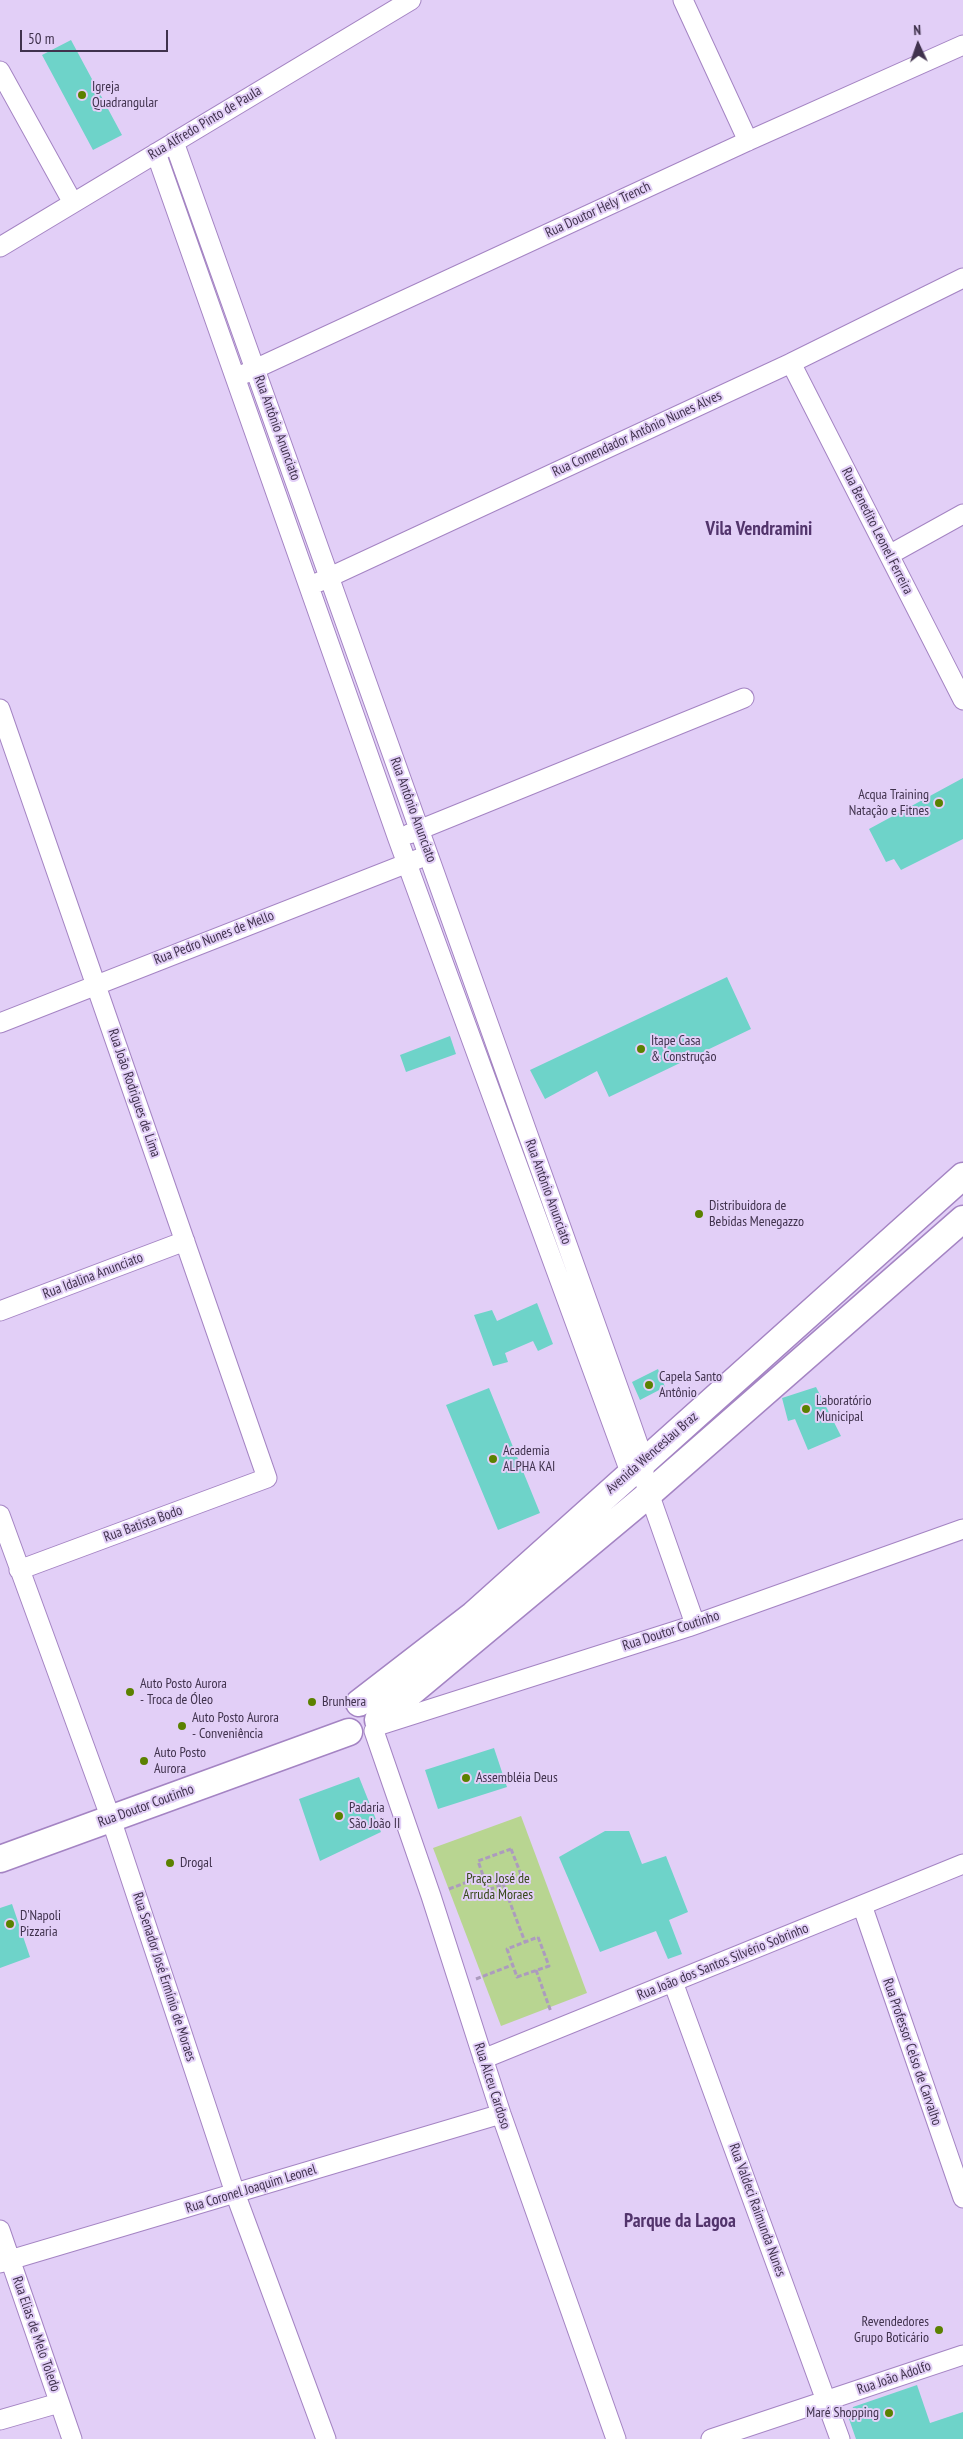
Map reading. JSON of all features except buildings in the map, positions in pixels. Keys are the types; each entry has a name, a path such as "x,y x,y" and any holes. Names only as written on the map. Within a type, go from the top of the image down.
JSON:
{"main road":[{"name":"Avenida Wenceslau Braz","path":"377,1726 642,1476 824,1300 963,1176"},
{"name":"Avenida Wenceslau Braz","path":"359,1703 473,1614 642,1476 844,1323 963,1219"},
{"path":"824,1300 844,1323"},
{"path":"365,1703 375,1709 377,1726 364,1737 349,1732 344,1722 346,1711 354,1704 365,1703"},
{"name":"Rua Doutor Coutinho","path":"0,1859 349,1732"}],"street":[{"name":"Rua Alfredo Pinto de Paula","path":"0,246 411,0"},
{"path":"682,0 748,141"},
{"name":"Rua Doutor Hely Trench","path":"234,378 748,141 963,45"},
{"path":"0,70 73,203"},
{"name":"Rua Antônio Anunciato","path":"174,142 515,1099 569,1278"},
{"name":"Rua Antônio Anunciato","path":"156,153 308,587 496,1107 569,1278 695,1624"},
{"name":"Rua Comendador Antônio Nunes Alves","path":"308,587 791,362 963,278"},
{"name":"Rua Benedito Leonel Ferreira","path":"791,362 963,700"},
{"path":"889,555 963,514"},
{"path":"286,524 308,516"},
{"path":"398,839 744,698"},
{"name":"Rua João Rodrigues de Lima","path":"0,709 267,1478"},
{"name":"Rua Pedro Nunes de Mello","path":"0,1023 428,854"},
{"path":"496,1107 515,1099"},
{"name":"Rua Idalina Anunciato","path":"0,1311 185,1240"},
{"name":"Rua Batista Bodo","path":"19,1570 267,1478"},
{"name":"Rua Senador José Ermínio de Moraes","path":"0,1516 111,1819 235,2193 326,2439"},
{"name":"Rua Doutor Coutinho","path":"377,1726 695,1624 963,1529"},
{"name":"Rua Alceu Cardoso","path":"377,1726 501,2114 616,2439"},
{"name":"Rua João dos Santos Silvério Sobrinho","path":"483,2059 963,1864"},
{"name":"Rua Professor Celso de Carvalho","path":"862,1905 963,2198"},
{"name":"Rua Valdeci Raimunda Nunes","path":"673,1982 840,2439"},
{"name":"Rua Coronel Joaquim Leonel","path":"5,2261 501,2114"},
{"name":"Rua Elias de Melo Toledo","path":"0,2230 5,2261 72,2439"},
{"name":"Rua João Adolfo","path":"711,2439 827,2402 963,2355"},
{"path":"0,2420 59,2403"}],"path":[{"path":"511,1849 522,1877 488,1890 483,1876 478,1861 511,1849"},
{"path":"431,1896 483,1876"},
{"path":"502,1884 525,1942"},
{"path":"538,1938 548,1966 517,1977 512,1965 507,1949 538,1938"},
{"path":"460,1986 512,1965"},
{"path":"536,1970 557,2029"}],"green space":[{"name":"Praça José de Arruda Moraes","path":"521,1816 587,1993 501,2026 433,1848"}],"place":[{"name":"Igreja Quadrangular","path":"82,95"},
{"name":"Acqua Training Natação e Fitnes","path":"939,803"},
{"name":"Itape Casa & Construção","path":"641,1049"},
{"name":"Distribuidora de Bebidas Menegazzo","path":"699,1214"},
{"name":"Capela Santo Antônio","path":"649,1385"},
{"name":"Laboratório Municipal","path":"806,1409"},
{"name":"Academia ALPHA KAI","path":"493,1459"},
{"name":"Auto Posto Aurora - Troca de Óleo","path":"130,1692"},
{"name":"Brunhera","path":"312,1702"},
{"name":"Auto Posto Aurora - Conveniência","path":"182,1726"},
{"name":"Auto Posto Aurora","path":"144,1761"},
{"name":"Assembléia Deus","path":"466,1778"},
{"name":"Padaria São João II","path":"339,1816"},
{"name":"Drogal","path":"170,1863"},
{"name":"D'Napoli Pizzaria","path":"10,1924"},
{"name":"Revendedores Grupo Boticário","path":"939,2330"},
{"name":"Maré Shopping","path":"889,2413"}],"district":[{"name":"Vila Vendramini","path":"759,530"},
{"name":"Parque da Lagoa","path":"680,2222"}]}
